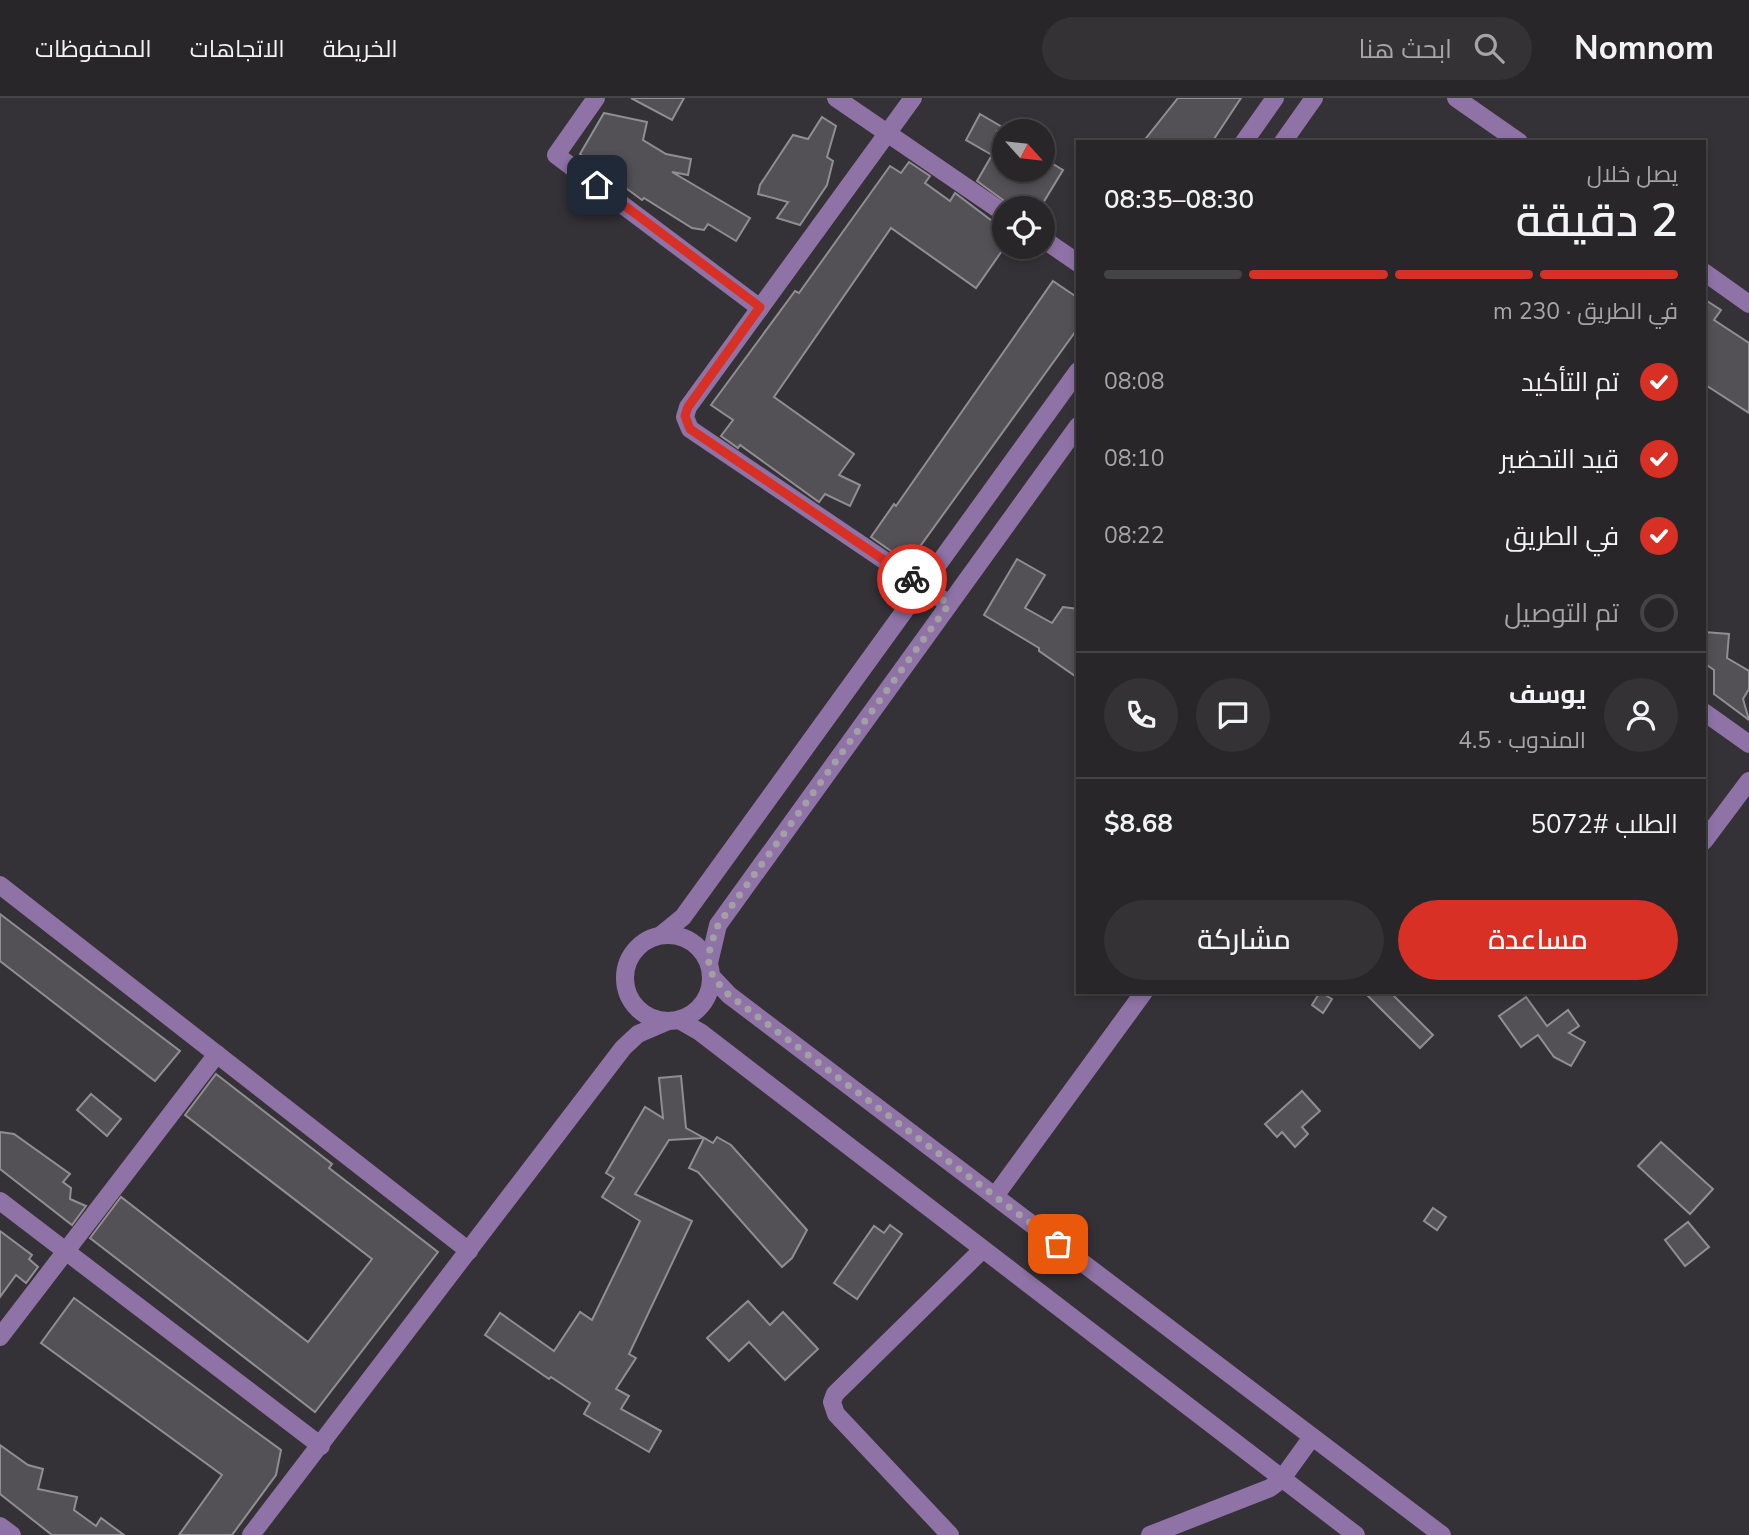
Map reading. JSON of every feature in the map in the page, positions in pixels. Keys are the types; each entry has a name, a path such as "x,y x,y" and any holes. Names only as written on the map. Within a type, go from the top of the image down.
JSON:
{"street":[{"path":"596,98 556,155 760,307"},
{"path":"836,98 992,205"},
{"path":"913,98 688,407 687,424 949,604"},
{"path":"1245,140 1275,98"},
{"path":"1284,140 1314,98"},
{"path":"1456,98 1516,140"},
{"path":"1055,247 1076,262"},
{"path":"1706,273 1749,304"},
{"path":"623,1048 631,1025 631,1001 625,974 628,961 636,948 661,935 683,916 1076,374"},
{"path":"251,1535 623,1048 638,1034 672,1021 703,1004 718,925 1076,429"},
{"path":"1706,713 1749,744"},
{"path":"1706,838 1749,781"},
{"path":"0,885 469,1251"},
{"path":"661,935 676,935 690,940 701,950 710,970 729,995 1442,1535"},
{"path":"995,1196 1143,994"},
{"path":"631,1001 652,1019 672,1021 700,1032 1356,1535"},
{"path":"0,1337 217,1054"},
{"path":"0,1200 321,1446"},
{"path":"950,1535 836,1415 832,1402 835,1394 982,1250"},
{"path":"1150,1535 1247,1499 1281,1480 1312,1437"},
{"path":"0,1526 12,1535"}],"building":[{"path":"631,98 684,98 672,120"},
{"path":"1178,98 1241,98 1213,140 1145,140"},
{"path":"604,113 647,122 643,140 666,154 691,159 688,175 672,172 750,218 736,241 708,224 704,230 692,228 644,198 642,200 580,154"},
{"path":"980,114 992,121 992,155 966,140"},
{"path":"822,117 836,126 827,157 833,161 827,185 800,225 777,218 788,202 758,194 760,185 793,135 808,139"},
{"path":"992,155 992,182 1055,182 1055,165 1063,170 1047,196 998,196 977,181"},
{"path":"909,162 930,176 925,183 950,201 955,193 992,221 992,259 996,259 976,288 891,228 774,397 854,454 839,475 860,485 850,506 825,494 819,502 740,445 738,448 721,436 733,420 711,405 795,291 799,293 890,166 901,173"},
{"path":"1053,281 1076,297 1076,331 908,563 871,537 894,504 896,506"},
{"path":"1706,300 1721,310 1714,320 1749,343 1749,413 1706,385"},
{"path":"1017,559 1045,575 1025,608 1052,623 1063,607 1076,609 1076,677 1039,651 1039,648 984,615"},
{"path":"1706,632 1729,634 1727,658 1749,671 1749,689 1743,699 1749,720 1714,694 1714,670 1706,664"},
{"path":"0,914 180,1051 155,1081 0,961"},
{"path":"1319,994 1332,999 1323,1013 1312,1005"},
{"path":"1366,994 1392,994 1433,1035 1420,1048"},
{"path":"1526,997 1547,1026 1568,1010 1579,1026 1569,1033 1585,1042 1571,1066 1554,1057 1538,1035 1521,1047 1499,1016"},
{"path":"216,1074 332,1164 329,1168 438,1252 315,1412 90,1238 121,1197 308,1342 372,1259 185,1115"},
{"path":"681,1076 686,1128 704,1138 669,1140 635,1194 692,1221 629,1354 636,1358 616,1389 629,1396 621,1409 661,1431 649,1452 584,1414 590,1403 551,1377 549,1379 485,1335 500,1313 554,1351 580,1312 592,1320 640,1221 602,1197 614,1178 606,1173 645,1107 663,1118 659,1078"},
{"path":"1302,1091 1320,1111 1302,1127 1308,1134 1295,1147 1282,1132 1277,1137 1265,1124"},
{"path":"91,1094 121,1119 107,1136 77,1110"},
{"path":"0,1132 14,1134 70,1174 63,1182 71,1188 70,1199 86,1206 72,1225 0,1169"},
{"path":"717,1137 731,1145 807,1230 792,1258 782,1267 698,1172 689,1168 704,1138 713,1143"},
{"path":"1661,1142 1713,1189 1690,1214 1638,1166"},
{"path":"1433,1208 1446,1217 1437,1230 1424,1221"},
{"path":"1688,1222 1709,1247 1685,1266 1665,1240"},
{"path":"890,1225 902,1234 857,1299 834,1283 874,1226 884,1233"},
{"path":"0,1231 32,1255 29,1259 38,1267 26,1283 16,1275 0,1297"},
{"path":"74,1298 281,1450 276,1475 232,1535 179,1535 222,1475 41,1343"},
{"path":"748,1301 770,1325 783,1312 818,1349 785,1380 749,1342 729,1361 707,1338"},
{"path":"0,1445 28,1465 43,1469 38,1489 77,1497 74,1510 96,1526 101,1518 124,1535 52,1535 0,1494"}],"way so far":[{"path":"912,579 949,604 718,925 711,944 709,963 712,977 729,995 1058,1244"}],"route":[{"path":"597,185 760,307 688,407 685,416 690,429 912,579"}]}
